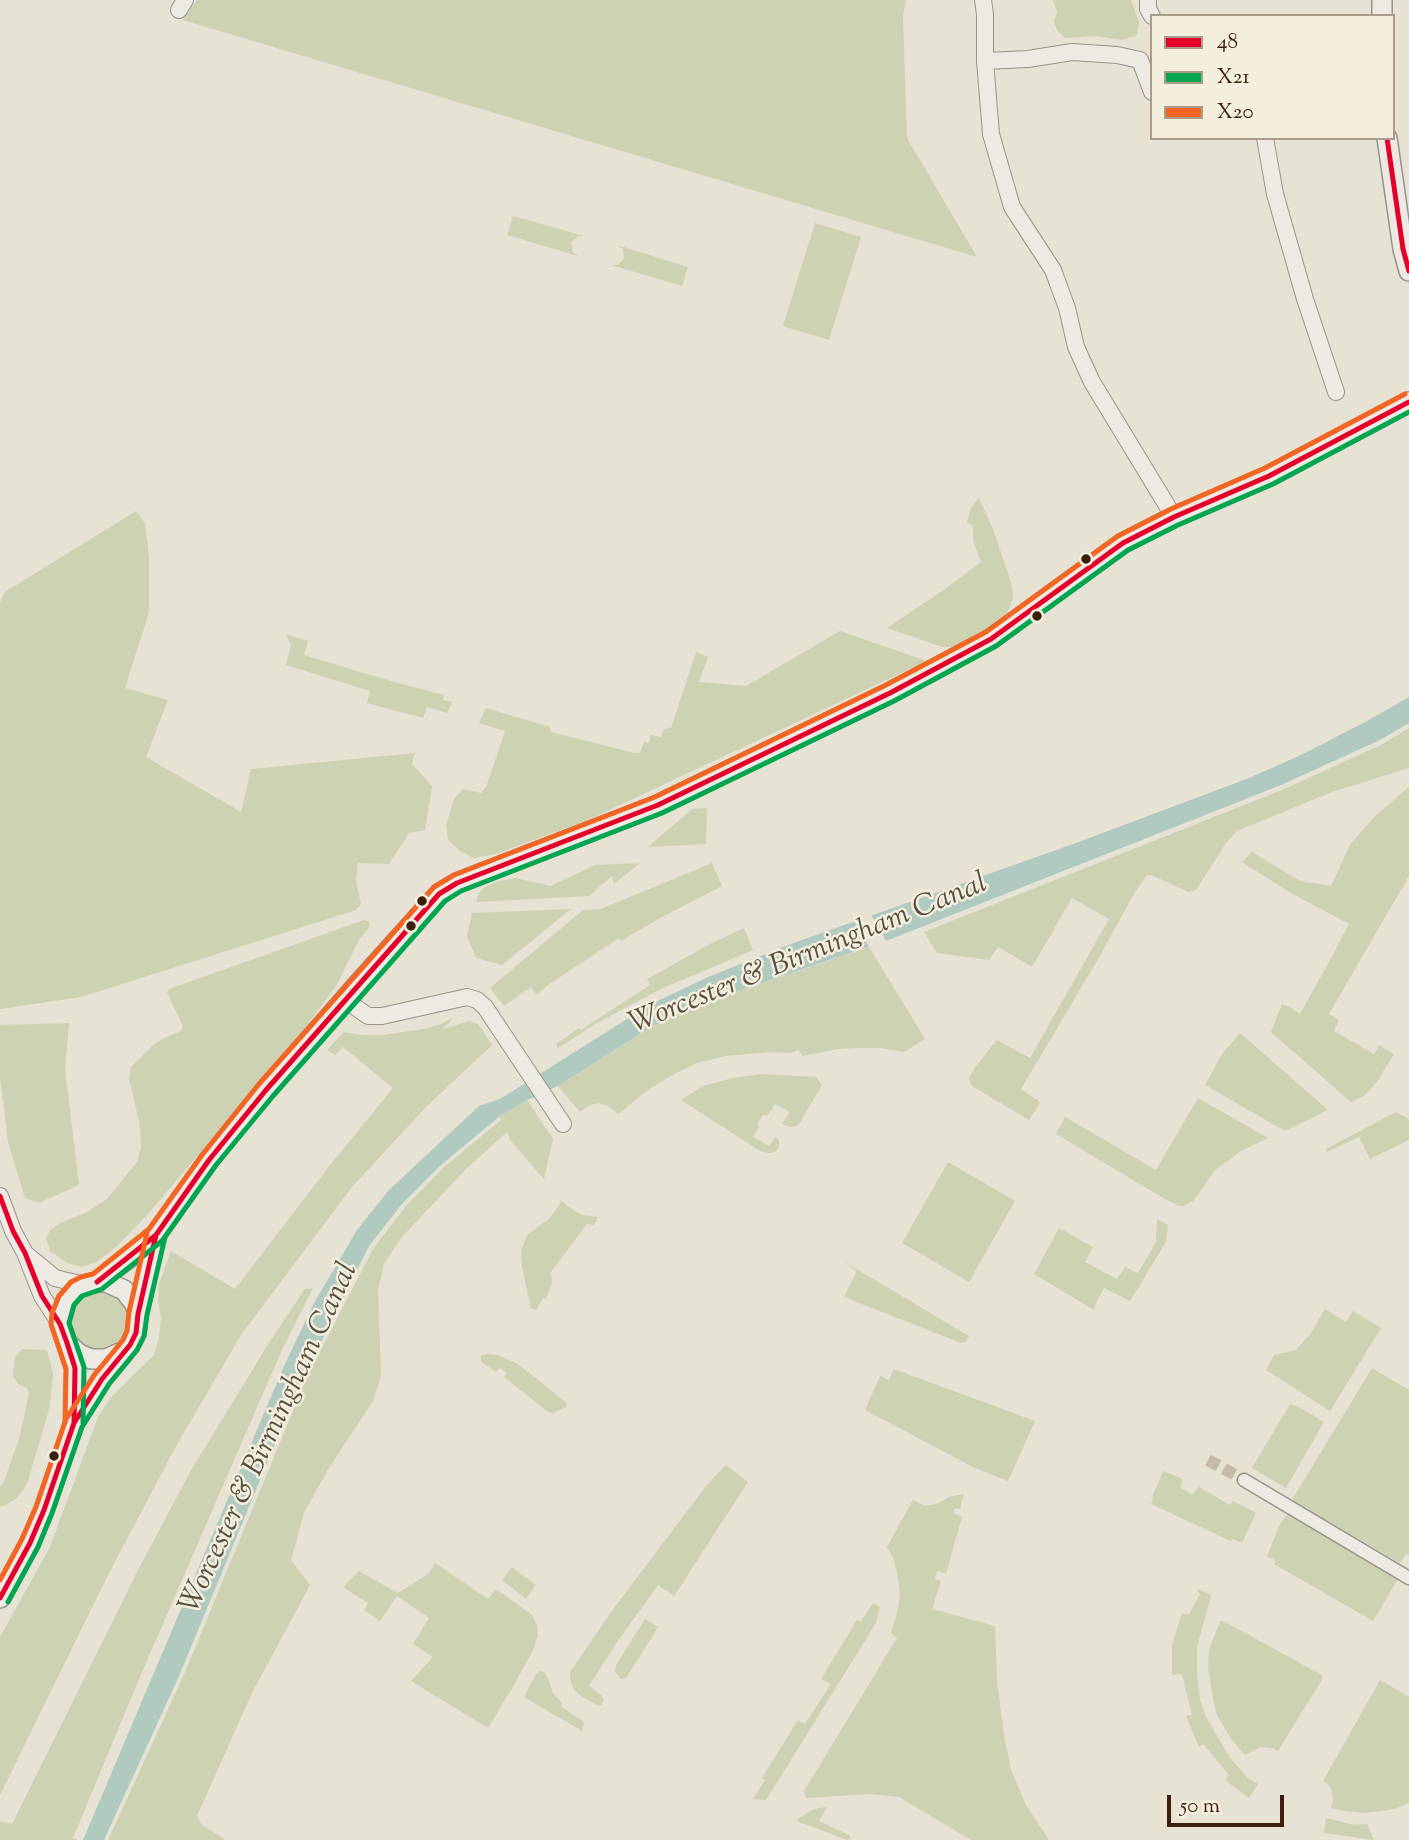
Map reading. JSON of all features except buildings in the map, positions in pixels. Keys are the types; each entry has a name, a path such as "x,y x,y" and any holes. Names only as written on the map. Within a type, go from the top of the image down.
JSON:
{"street":[{"path":"983,0 991,134 1012,207 1053,270 1067,308 1076,347 1092,382 1174,517"},
{"path":"985,61 1028,59 1072,51 1146,55 1150,80"},
{"path":"1265,140 1275,194 1305,299 1336,392"},
{"path":"1387,140 1403,248 1409,271"},
{"path":"74,1423 75,1368 61,1315 65,1301 76,1289 130,1257 156,1235 209,1160 344,999 436,896 457,883 658,805 890,693 990,639 1115,548 1174,517 1269,476 1409,402"},
{"path":"344,999 368,1016 382,1016 467,997 477,1000 485,1007 563,1124"},
{"path":"0,1196 42,1296 79,1354 91,1359 106,1359 125,1351"},
{"path":"0,1598 30,1543 44,1510 74,1423 102,1379 136,1334 156,1235"},
{"path":"25,1253 55,1278 112,1284 124,1290 135,1304 138,1314"},
{"path":"1244,1480 1409,1578"}],"shaded area":[{"path":"197,0 906,0 903,16 907,138 977,257 183,20"},
{"path":"1053,0 1131,0 1139,22 1137,35 1122,40 1094,36 1065,38 1054,22 1057,12"},
{"path":"513,216 584,236 578,236 571,243 573,252 578,256 507,235"},
{"path":"815,223 861,237 829,340 783,326"},
{"path":"617,245 688,267 682,286 611,265 618,265 624,258 623,249"},
{"path":"979,498 1012,585 1013,598 1005,619 990,632 955,647 942,647 887,628 981,562 973,541 973,526 967,523 971,508"},
{"path":"136,511 145,523 149,557 149,612 125,688 168,700 146,757 241,812 251,769 415,753 412,764 432,786 425,830 409,833 389,864 358,863 356,880 361,904 356,910 81,997 0,1009 0,602 5,592"},
{"path":"840,631 927,661 588,820 496,854 474,858 460,851 448,840 446,825 454,799 463,789 481,793 486,787 505,731 479,723 486,708 550,727 551,732 640,753 644,742 649,743 651,735 661,737 664,729 671,728 696,652 708,657 699,682 746,686"},
{"path":"286,634 308,641 304,655 444,695 443,700 452,702 447,713 427,707 423,718 367,703 370,691 286,665 291,646"},
{"path":"1409,728 1409,768 1332,792 1237,831 1226,843 1196,890 1189,892 1151,875 1146,876 1021,1089 1040,1102 1029,1120 972,1086 969,1078 997,1040 1030,1058 1109,919 1072,898 1032,967 998,947 989,960 937,953 924,932 1282,790 1381,745"},
{"path":"1409,787 1409,876 1329,1014 1339,1020 1334,1031 1374,1054 1379,1045 1394,1054 1376,1083 1364,1096 1351,1102 1271,1032 1282,1004 1300,1014 1349,924 1291,893 1242,862 1252,852 1300,881 1331,886 1350,845 1375,816"},
{"path":"707,808 706,844 648,847 692,809"},
{"path":"640,863 614,884 612,876 589,896 476,902 485,887 496,882 515,878 550,886 596,865"},
{"path":"712,863 722,886 621,941 619,938 537,995 531,987 504,1006 490,988 583,910 601,909"},
{"path":"571,909 502,965 476,958 467,936 472,913"},
{"path":"364,920 369,922 370,926 359,940 336,986 299,1036 148,1214 97,1262 81,1267 67,1263 50,1251 46,1238 50,1230 107,1199 137,1162 141,1148 140,1126 129,1078 131,1067 153,1045 181,1031 183,1026 167,992 169,989"},
{"path":"744,928 753,950 661,989 597,1023 558,1048 556,1044 579,1028 581,1030 650,985 647,979"},
{"path":"869,947 925,1039 904,1052 856,1048 803,1056 798,1050 790,1053 726,1056 697,1063 674,1074 618,1114 608,1106 598,1103 580,1112 558,1086 654,1025 691,1007"},
{"path":"453,1018 443,1029 470,1021 478,1024 492,1045 426,1107 352,1187 241,1335 175,1448 108,1575 0,1795 0,1637 50,1547 98,1417 111,1397 154,1355 161,1317 159,1284 171,1251 235,1289 393,1088 343,1047 335,1055 327,1050 344,1032 383,1035 424,1029"},
{"path":"69,1023 65,1069 79,1185 39,1203 25,1198 8,1142 0,1077 0,1025"},
{"path":"1240,1033 1328,1110 1285,1131 1205,1085 1222,1054"},
{"path":"760,1074 816,1077 822,1085 799,1124 794,1127 782,1124 790,1112 775,1104 767,1116 763,1115 753,1137 769,1146 775,1137 779,1140 779,1147 775,1152 760,1151 681,1100 703,1086"},
{"path":"1198,1098 1268,1138 1241,1151 1215,1170 1194,1200 1184,1206 1165,1199 1056,1134 1065,1117 1156,1170"},
{"path":"527,1100 553,1139 544,1179 510,1140 507,1132 467,1168 401,1238 384,1264 378,1290 381,1376 373,1401 327,1471 304,1513 291,1560 310,1585 252,1693 197,1816 201,1824 225,1840 108,1840 183,1677 308,1375 373,1249 406,1206 444,1167 501,1120 500,1116"},
{"path":"1396,1112 1409,1119 1409,1140 1370,1159 1359,1137 1327,1152 1326,1149"},
{"path":"948,1162 1015,1201 969,1282 902,1243"},
{"path":"561,1200 582,1215 598,1217 594,1225 587,1224 551,1272 552,1283 546,1299 543,1298 536,1310 531,1308 521,1250 528,1234 549,1219"},
{"path":"1157,1219 1168,1225 1166,1242 1130,1301 1104,1288 1094,1310 1034,1274 1059,1228 1093,1247 1085,1262 1117,1279 1125,1267 1138,1273 1156,1242"},
{"path":"843,1261 969,1336 966,1342 961,1343 844,1297 857,1271"},
{"path":"313,1288 281,1352 139,1679 73,1838 78,1840 0,1840 0,1821 12,1824 138,1570 190,1472 305,1289"},
{"path":"99,1292 110,1294 126,1305 132,1324 119,1349 91,1352 75,1339 70,1319 80,1300"},
{"path":"1325,1309 1346,1322 1353,1311 1381,1328 1330,1411 1266,1370 1274,1355 1296,1350 1311,1333"},
{"path":"22,1349 47,1350 53,1374 49,1410 27,1484 17,1498 0,1506 0,1487 19,1439 29,1394 27,1388 18,1384 13,1377 15,1357"},
{"path":"498,1355 518,1364 567,1403 566,1407 553,1413 548,1412 504,1377 507,1373 500,1368 496,1372 484,1364 481,1356"},
{"path":"1372,1368 1409,1390 1409,1555 1406,1554 1400,1563 1292,1500"},
{"path":"894,1369 1035,1421 1008,1481 975,1468 865,1410 880,1376 889,1380"},
{"path":"1290,1404 1324,1422 1286,1488 1252,1468"},
{"path":"726,1465 748,1482 674,1596 658,1585 615,1645 589,1686 604,1700 598,1706 574,1690 570,1672 614,1608 707,1485"},
{"path":"1163,1471 1183,1479 1180,1487 1192,1495 1199,1487 1230,1505 1233,1501 1256,1513 1242,1543 1232,1539 1231,1541 1151,1504"},
{"path":"964,1494 960,1509 955,1508 953,1513 962,1517 946,1573 937,1571 935,1579 941,1581 932,1609 995,1626 997,1681 1011,1770 1026,1805 1049,1840 971,1840 899,1797 869,1794 806,1798 804,1791 897,1638 891,1633 900,1596 898,1577 887,1547 913,1500 925,1506"},
{"path":"1288,1514 1398,1579 1373,1621 1274,1564 1276,1561 1267,1556 1280,1524"},
{"path":"435,1563 488,1599 496,1589 532,1615 537,1625 538,1635 534,1648 488,1728 411,1681 433,1657 413,1644 429,1618 397,1596 380,1621 364,1610 368,1603 343,1587 359,1571 398,1593 428,1574"},
{"path":"512,1567 536,1585 526,1599 502,1580"},
{"path":"1198,1589 1211,1597 1197,1646 1200,1700 1206,1717 1230,1758 1248,1778 1258,1784 1249,1798 1225,1780 1229,1775 1203,1744 1199,1747 1186,1716 1192,1715 1182,1674 1172,1675 1172,1645 1182,1613 1189,1615 1200,1594"},
{"path":"873,1603 880,1607 876,1623 766,1800 753,1799 765,1780 762,1778 798,1720 805,1724 831,1684 821,1679 857,1620 861,1622"},
{"path":"645,1619 658,1627 626,1678 621,1679 615,1672 616,1665"},
{"path":"1220,1621 1322,1675 1323,1678 1278,1751 1261,1747 1245,1755 1231,1739 1217,1715 1208,1668 1209,1650"},
{"path":"540,1671 547,1676 562,1707 584,1722 582,1731 524,1697"},
{"path":"1380,1680 1409,1697 1409,1803 1395,1809 1365,1813 1331,1808 1332,1791 1323,1781"},
{"path":"827,1807 819,1821 849,1835 851,1839 847,1840 797,1821 814,1809"},
{"path":"1326,1818 1354,1825 1367,1824 1374,1840 1324,1833"}],"water":[{"name":"Worcester & Birmingham Canal","path":"1409,697 1409,723 1380,740 1281,785 891,939 691,1007 654,1025 558,1086 500,1116 441,1165 402,1204 369,1246 299,1386 179,1676 104,1840 83,1840 285,1364 314,1303 357,1230 388,1191 479,1106 500,1099 651,1004 706,978 788,945 1076,843 1249,778 1303,754"}],"pier":[{"path":"870,913 888,944 871,950 853,919"}],"tunnel":[{"path":"1208,1460 1244,1480"}],"transit line":[{"name":"48","path":"1387,140 1403,249 1409,271"},
{"name":"X20","path":"65,1423 66,1369 51,1324 59,1296 71,1282 93,1274 149,1229 202,1155 259,1084 434,887 454,875 655,797 886,685 986,632 1118,536 1171,509 1265,468 1405,394"},
{"name":"48","path":"97,1282 156,1235 209,1160 266,1090 439,894 457,883 658,805 890,693 991,639 1123,543 1174,517 1269,476 1409,402"},
{"name":"X21","path":"83,1423 84,1367 69,1323 74,1305 82,1296 102,1289 162,1241 216,1165 273,1096 445,901 461,891 662,813 894,701 996,646 1128,550 1273,484 1409,412"},
{"name":"48","path":"0,1196 42,1296 60,1324 67,1343 75,1368 74,1423"},
{"name":"X20","path":"0,1580 36,1507 66,1419 127,1331 147,1233"},
{"name":"48","path":"0,1598 30,1543 44,1510 74,1423 136,1333 156,1235"},
{"name":"X21","path":"8,1602 38,1547 82,1427 144,1336 165,1237"}]}
